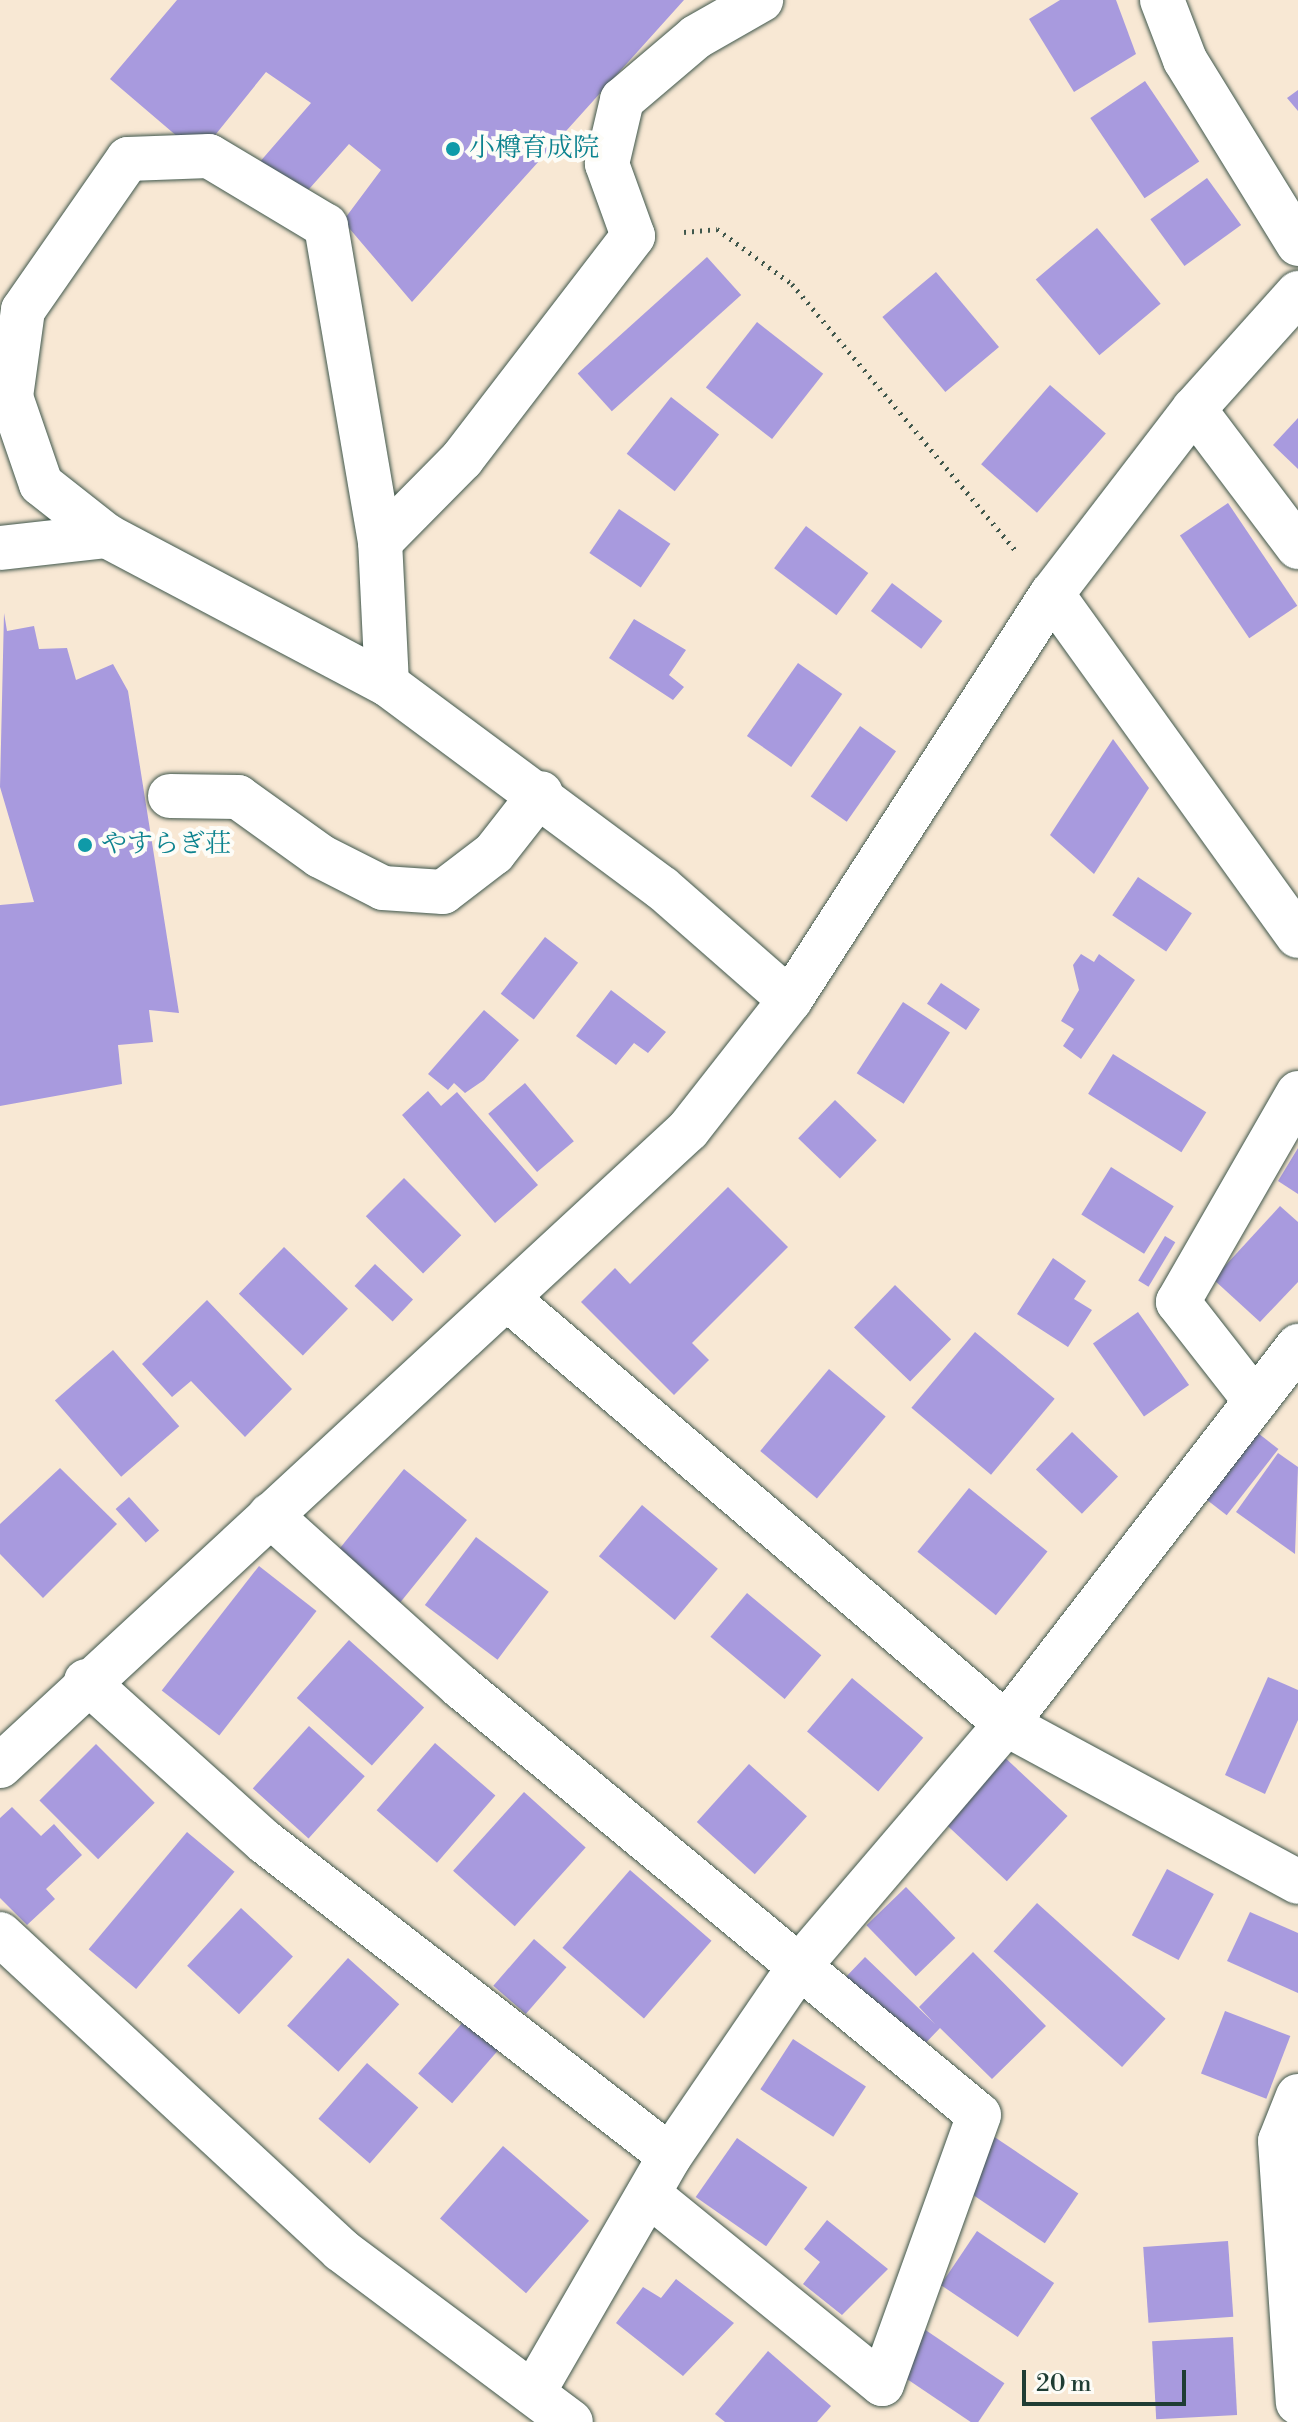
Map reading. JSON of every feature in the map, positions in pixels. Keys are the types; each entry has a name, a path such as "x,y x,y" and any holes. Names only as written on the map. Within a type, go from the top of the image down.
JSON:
{"street":[{"path":"380,542 462,459 633,236 607,164 622,100 696,37 761,0"},
{"path":"1162,0 1185,60 1298,244"},
{"path":"387,684 380,542 326,226 209,156 128,159 23,310 11,397 41,484 107,536 387,684 541,793 790,1000"},
{"path":"0,1766 86,1681 509,1300 688,1130 790,1000 1052,594 1194,409 1298,293"},
{"path":"1194,409 1298,547"},
{"path":"0,548 107,536"},
{"path":"1052,594 1298,936"},
{"path":"170,796 238,797 320,856 383,888 443,892 494,853 541,793"},
{"path":"1253,1398 1178,1302 1298,1093"},
{"path":"509,1300 1006,1724 1298,1882"},
{"path":"533,2393 670,2156 801,1964 1006,1724 1253,1398 1298,1346"},
{"path":"270,1515 460,1686 801,1964 979,2115 882,2384 648,2194"},
{"path":"86,1681 265,1842 670,2156"},
{"path":"0,1934 341,2250 571,2422"},
{"path":"1298,2096 1280,2141 1298,2402"}],"path":[{"path":"633,236 717,229 792,284 1052,594"}],"building":[{"name":"小樽育成院","path":"177,0 684,0 412,302 343,221 381,170 349,144 302,197 258,164 311,103 266,72 199,155 110,79"},
{"path":"1060,0 1116,0 1136,54 1074,92 1029,19"},
{"path":"1145,81 1199,161 1145,198 1090,118"},
{"path":"1298,90 1298,111 1287,98"},
{"path":"1207,178 1241,225 1184,266 1150,219"},
{"path":"1097,228 1161,304 1099,355 1036,279"},
{"path":"707,257 741,295 612,411 578,373"},
{"path":"936,272 999,347 945,392 882,317"},
{"path":"757,322 823,374 772,439 706,387"},
{"path":"1050,385 1106,434 1037,513 981,464"},
{"path":"671,397 719,435 675,491 627,454"},
{"path":"1298,418 1298,469 1273,445"},
{"path":"1228,503 1297,606 1249,638 1180,535"},
{"path":"619,509 670,544 641,588 589,553"},
{"path":"806,526 868,573 836,615 774,568"},
{"path":"892,583 942,621 921,649 871,611"},
{"name":"やすらぎ荘","path":"4,613 7,631 34,626 39,649 67,648 76,680 113,664 128,691 179,1013 149,1010 153,1042 118,1045 122,1084 0,1106 0,905 34,902 0,787"},
{"path":"634,619 686,650 669,675 684,687 673,700 609,658"},
{"path":"798,663 842,694 791,767 747,736"},
{"path":"860,726 896,751 847,822 811,796"},
{"path":"1113,739 1149,788 1094,874 1050,835"},
{"path":"1138,877 1192,913 1166,951 1112,915"},
{"path":"545,937 578,963 534,1020 501,994"},
{"path":"1081,954 1094,962 1099,954 1135,980 1081,1059 1063,1046 1074,1029 1061,1021 1079,990 1073,965"},
{"path":"941,983 980,1009 966,1030 927,1004"},
{"path":"611,990 666,1032 648,1053 634,1043 616,1065 576,1036"},
{"path":"903,1002 950,1032 904,1104 857,1073"},
{"path":"484,1010 519,1040 484,1080 465,1093 454,1083 448,1090 428,1074"},
{"path":"1113,1054 1206,1112 1181,1152 1088,1094"},
{"path":"525,1083 574,1141 537,1172 488,1114"},
{"path":"428,1091 441,1106 457,1092 538,1185 495,1223 402,1115"},
{"path":"835,1100 877,1140 840,1178 798,1138"},
{"path":"1298,1148 1298,1194 1278,1181"},
{"path":"1111,1167 1174,1206 1144,1254 1081,1214"},
{"path":"404,1178 461,1235 423,1273 366,1216"},
{"path":"728,1187 788,1247 692,1343 709,1360 674,1395 581,1302 615,1268 630,1284"},
{"path":"1280,1206 1298,1222 1298,1282 1260,1322 1213,1279"},
{"path":"1165,1236 1175,1242 1149,1287 1138,1281"},
{"path":"284,1247 348,1309 303,1356 239,1294"},
{"path":"1053,1258 1086,1281 1074,1299 1092,1310 1068,1347 1017,1314"},
{"path":"375,1264 413,1299 393,1321 355,1286"},
{"path":"895,1285 951,1339 910,1382 854,1327"},
{"path":"207,1300 292,1389 245,1437 191,1381 172,1397 142,1364"},
{"path":"1138,1312 1189,1385 1144,1416 1093,1344"},
{"path":"975,1332 1055,1399 991,1475 911,1408"},
{"path":"113,1350 179,1426 121,1477 55,1401"},
{"path":"829,1369 886,1417 817,1499 760,1451"},
{"path":"1254,1430 1278,1449 1227,1515 1202,1496"},
{"path":"1072,1432 1118,1476 1082,1514 1036,1469"},
{"path":"1278,1453 1298,1467 1295,1554 1236,1512"},
{"path":"60,1468 117,1524 43,1598 0,1554 0,1524"},
{"path":"404,1469 467,1520 398,1605 335,1554"},
{"path":"969,1488 1047,1552 996,1615 917,1552"},
{"path":"129,1497 159,1530 146,1542 116,1509"},
{"path":"642,1505 718,1569 675,1620 599,1556"},
{"path":"476,1537 549,1592 498,1660 425,1605"},
{"path":"259,1566 317,1611 219,1735 162,1691"},
{"path":"747,1593 821,1655 785,1699 710,1637"},
{"path":"349,1640 424,1708 372,1766 297,1698"},
{"path":"1268,1677 1298,1690 1298,1720 1265,1794 1225,1775"},
{"path":"852,1678 923,1738 878,1791 807,1732"},
{"path":"309,1726 365,1776 309,1839 253,1788"},
{"path":"435,1743 495,1795 437,1863 377,1810"},
{"path":"96,1744 155,1803 98,1859 39,1801"},
{"path":"1001,1754 1068,1816 1007,1881 940,1819"},
{"path":"749,1764 807,1816 755,1874 697,1822"},
{"path":"524,1792 586,1848 515,1926 453,1871"},
{"path":"12,1807 41,1836 54,1824 82,1855 46,1889 55,1899 27,1925 0,1898 0,1818"},
{"path":"187,1832 234,1872 136,1989 89,1949"},
{"path":"1167,1869 1214,1894 1179,1960 1132,1935"},
{"path":"630,1870 712,1941 644,2019 562,1948"},
{"path":"906,1887 955,1938 916,1976 866,1925"},
{"path":"1037,1903 1166,2019 1122,2067 994,1951"},
{"path":"241,1908 293,1956 239,2014 187,1966"},
{"path":"1250,1912 1298,1933 1298,1993 1227,1961"},
{"path":"534,1939 566,1967 526,2014 493,1986"},
{"path":"973,1952 1046,2026 992,2079 940,2028 917,2052 842,1981 865,1957 935,2024 919,2007"},
{"path":"348,1958 399,2004 338,2072 287,2026"},
{"path":"1225,2011 1290,2036 1266,2099 1201,2074"},
{"path":"470,2014 504,2044 452,2103 418,2074"},
{"path":"793,2039 866,2086 833,2137 760,2089"},
{"path":"367,2063 418,2108 370,2163 318,2119"},
{"path":"993,2136 1078,2194 1045,2243 959,2186"},
{"path":"737,2138 807,2187 766,2246 696,2197"},
{"path":"503,2146 589,2221 526,2293 440,2218"},
{"path":"827,2220 888,2269 842,2315 803,2284 820,2262 804,2249"},
{"path":"977,2231 1054,2283 1018,2337 941,2285"},
{"path":"1228,2241 1233,2317 1149,2323 1143,2247"},
{"path":"676,2279 734,2323 683,2376 616,2323 643,2287 661,2298"},
{"path":"924,2329 1004,2383 978,2422 971,2422 895,2371"},
{"path":"1233,2337 1237,2415 1156,2419 1152,2341"},
{"path":"768,2351 831,2406 817,2422 725,2422 715,2414"}],"place":[{"name":"小樽育成院","path":"453,149"},
{"name":"やすらぎ荘","path":"85,845"}]}
